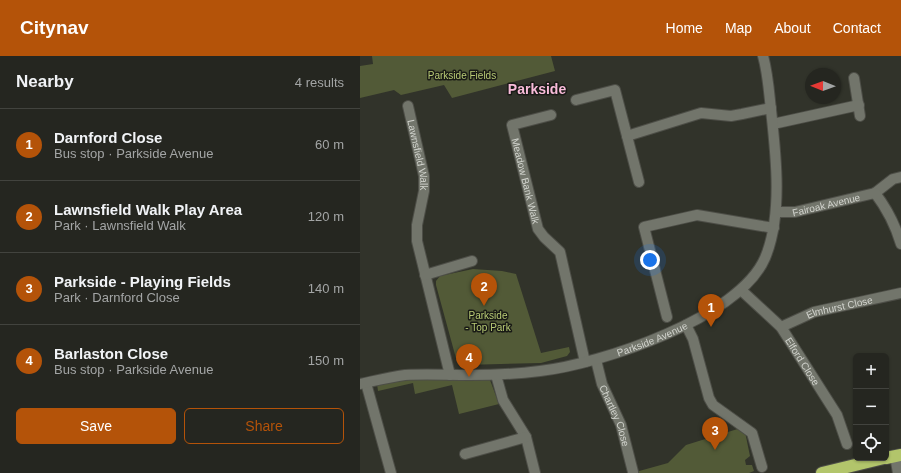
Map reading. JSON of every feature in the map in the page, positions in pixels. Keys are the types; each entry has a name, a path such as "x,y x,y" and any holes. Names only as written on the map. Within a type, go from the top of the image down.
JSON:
{"highway":[{"path":"822,473 892,456"}],"street":[{"name":"Parkside Avenue","path":"362,381 404,376 496,375 542,371 596,360 676,330 708,313 741,290 765,258 774,228 776,212 776,174 771,108 767,71 763,56"},
{"path":"854,78 860,116"},
{"path":"576,100 615,90 639,182"},
{"path":"772,124 859,105"},
{"name":"Lawnsfield Walk","path":"408,106 424,176 424,191 417,225 417,241 450,375"},
{"path":"626,136 701,113 730,116 771,108"},
{"name":"Meadow Bank Walk","path":"551,115 512,125 538,229 560,252 585,362"},
{"name":"Fairoak Avenue","path":"776,212 796,212 875,193 893,179 901,176"},
{"path":"875,193 886,207 895,224 901,244"},
{"path":"667,317 644,227 697,215 774,228"},
{"path":"425,275 472,261"},
{"name":"Elford Close","path":"741,290 781,328 837,415 847,444"},
{"name":"Elmhurst Close","path":"781,328 814,312 901,293"},
{"path":"686,325 693,339 709,398 713,405 752,433 762,468"},
{"name":"Chartley Close","path":"596,360 602,384 621,425 633,472"},
{"path":"496,375 503,400 526,437 535,473"},
{"path":"362,381 390,473"},
{"path":"466,454 526,437"},
{"path":"892,456 898,473"}],"green space":[{"name":"Parkside Fields","path":"372,56 551,56 555,71 452,98 444,85 401,95 394,90 360,98 360,66 373,64"},
{"name":"Parkside - Top Park","path":"473,269 502,271 516,274 541,353 569,347 570,352 567,356 541,363 463,365 457,362 436,281 440,276"},
{"path":"397,379 490,380 499,404 459,414 452,385 415,394 413,383 378,391 377,384"},
{"path":"744,427 750,456 745,460 746,465 752,465 754,471 749,473 632,473 668,463 686,445"}],"place":[{"name":"Lawnsfield Walk Play Area","path":"484,306"},
{"name":"Darnford Close","path":"711,327"},
{"name":"Barlaston Close","path":"469,377"},
{"name":"Parkside - Playing Fields","path":"715,450"}],"district":[{"name":"Parkside","path":"537,89"}]}
